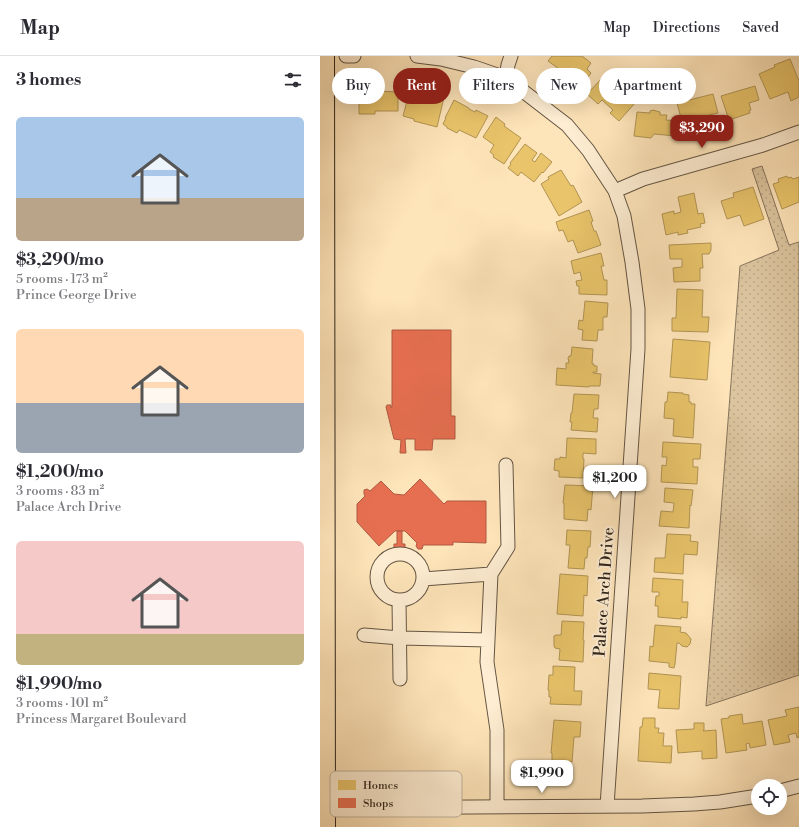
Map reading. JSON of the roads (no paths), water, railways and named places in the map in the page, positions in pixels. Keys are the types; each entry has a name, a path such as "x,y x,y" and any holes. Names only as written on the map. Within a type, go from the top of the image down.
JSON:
{"main road":[{"path":"326,56 324,808 327,827"}],"street":[{"path":"346,56 354,56"},
{"name":"Palace Arch Drive","path":"417,56 441,59 477,68"},
{"path":"508,68 511,56"},
{"name":"Palace Arch Drive","path":"528,95 567,125 588,150 615,191 624,216 638,309 638,349 607,806"},
{"path":"615,191 643,179 763,145 799,132"},
{"path":"497,807 497,730 487,662 490,574 508,547 506,465"},
{"path":"400,554 414,558 422,571 423,579 418,592 406,599 399,600 386,596 381,591 377,584 376,577 377,570 386,558 392,555 400,554"},
{"path":"423,579 490,574"},
{"path":"399,600 400,679"},
{"path":"364,635 400,638 488,640"},
{"path":"787,789 799,786"},
{"path":"462,807 694,804 751,797"}]}
